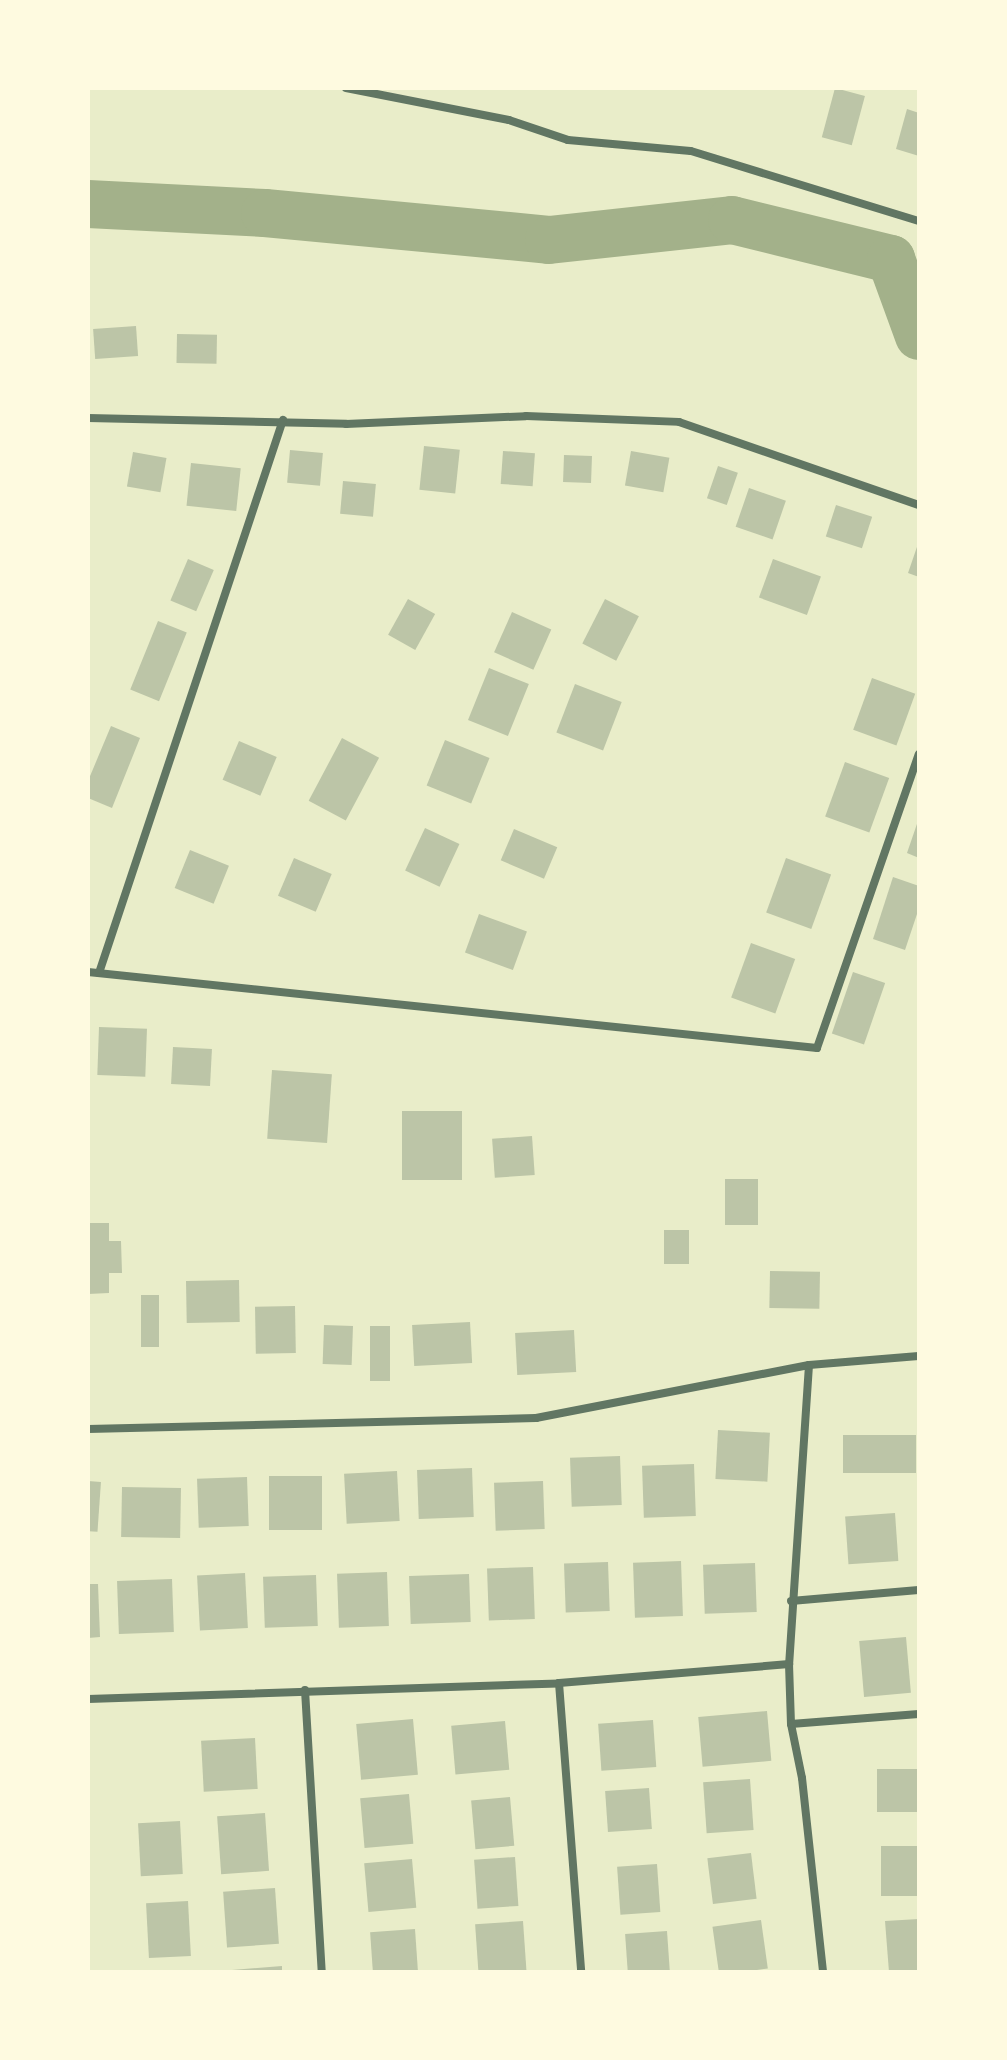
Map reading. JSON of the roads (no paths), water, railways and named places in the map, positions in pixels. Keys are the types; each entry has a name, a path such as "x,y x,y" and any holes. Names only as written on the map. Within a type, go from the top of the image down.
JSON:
{"street":[{"path":"346,88 509,120 568,140 691,151 919,221"},
{"path":"88,418 283,420 346,424 526,416 679,422 919,505"},
{"path":"99,973 283,420"},
{"path":"88,972 817,1048 919,754"},
{"path":"88,1429 536,1418 809,1365 919,1356"},
{"path":"809,1365 789,1664 791,1724 802,1778 823,1972"},
{"path":"791,1601 919,1590"},
{"path":"88,1699 559,1683 789,1664"},
{"path":"559,1683 581,1972"},
{"path":"305,1690 322,1972"},
{"path":"791,1724 919,1714"}],"waterway":[{"path":"88,204 265,213 549,240 732,220 891,259 919,336"}]}
